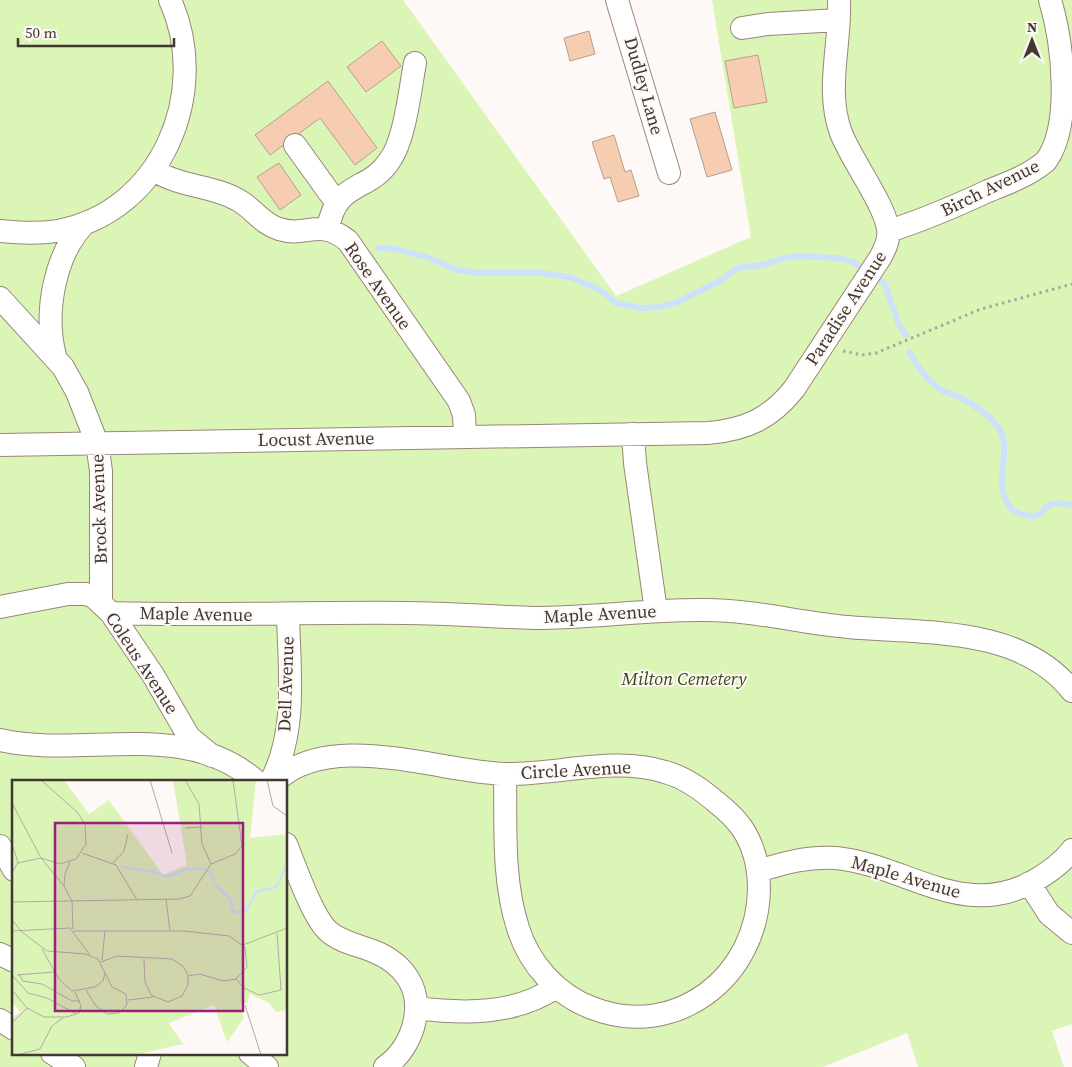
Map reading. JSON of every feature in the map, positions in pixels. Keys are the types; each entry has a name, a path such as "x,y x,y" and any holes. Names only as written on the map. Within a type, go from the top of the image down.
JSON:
{"street":[{"path":"0,231 45,233 85,223 122,202 141,186 154,170 173,133 185,88 185,49 178,21 170,0"},
{"name":"Dudley Lane","path":"617,0 669,173"},
{"name":"Birch Avenue","path":"889,231 929,218 1026,174 1053,154 1063,133 1068,91 1062,46 1050,0"},
{"path":"742,28 839,10"},
{"name":"Paradise Avenue","path":"633,434 722,432 760,422 786,399 885,250 889,231 883,214 845,142 837,119 834,82 839,10"},
{"path":"328,228 336,202 378,173 391,160 399,141 415,63"},
{"path":"295,145 336,202"},
{"name":"Rose Avenue","path":"154,170 170,179 230,196 279,229 296,231 328,228 348,241 459,401 464,414 465,437"},
{"path":"55,356 50,329 55,287 68,246 85,223"},
{"name":"Brock Avenue","path":"0,298 55,356 71,380 97,443 101,471 106,608"},
{"path":"633,434 635,463 656,611"},
{"name":"Locust Avenue","path":"0,445 633,434"},
{"name":"Coleus Avenue","path":"0,607 77,593 94,597 106,608 153,676 189,737 212,756"},
{"name":"Maple Avenue","path":"106,608 203,616 411,613 537,618 656,611 732,611 846,627 913,629 951,634 1025,654 1053,671 1072,691"},
{"name":"Dell Avenue","path":"271,780 284,743 290,707 288,614"},
{"path":"0,740 44,746 115,743 158,744 212,756 236,766 255,780"},
{"name":"Circle Avenue","path":"277,780 288,770 308,762 352,756 388,757 470,771 505,774 559,772 621,765 666,772 695,786 736,820 747,837 758,871 758,909 745,948 731,971 701,998 667,1013 627,1016 604,1012 580,1004 556,987 547,979 524,945 514,917 508,877 505,774"},
{"path":"0,848 12,867"},
{"path":"288,849 316,914 327,930 342,940 374,952 398,965 413,985 417,1008 415,1022 406,1045 386,1067"},
{"name":"Maple Avenue","path":"758,871 794,860 820,857 868,864 944,891 963,895 989,896 1014,890 1029,883 1056,866 1072,850"},
{"path":"1029,883 1049,914 1072,933"},
{"path":"0,954 12,960"},
{"path":"417,1008 460,1012 493,1010 534,1000 556,987"},
{"path":"0,1020 12,1028"},
{"path":"54,1054 74,1067"},
{"path":"146,1067 150,1054"},
{"path":"251,1054 267,1067"}],"path":[{"path":"825,342 849,354 876,353 981,309 1072,284"}],"green space":[{"name":"Milton Cemetery","path":"0,0 403,0 616,296 751,237 712,0 1072,0 1072,1024 1052,1031 1064,1067 918,1067 907,1033 823,1067 0,1067"}],"building":[{"path":"589,31 595,54 570,61 564,38"},
{"path":"382,41 401,66 366,92 347,67"},
{"path":"758,55 767,102 734,108 725,61"},
{"path":"328,81 377,148 355,165 320,118 270,155 255,135"},
{"path":"715,112 732,170 707,177 690,119"},
{"path":"614,135 625,172 631,170 639,196 618,202 610,177 604,179 592,142"},
{"path":"279,163 301,195 280,210 257,177"}],"waterway":[{"path":"378,248 395,249 427,257 457,270 477,273 540,273 569,277 600,290 616,303 640,308 660,307 678,302 722,280 737,268 762,265 792,256 839,258 855,263 885,284 899,325 906,335"},
{"path":"909,352 923,373 936,386 965,400 989,417 999,428 1004,443 1003,492 1006,501 1012,509 1024,515 1035,516 1052,504 1072,505"}]}
